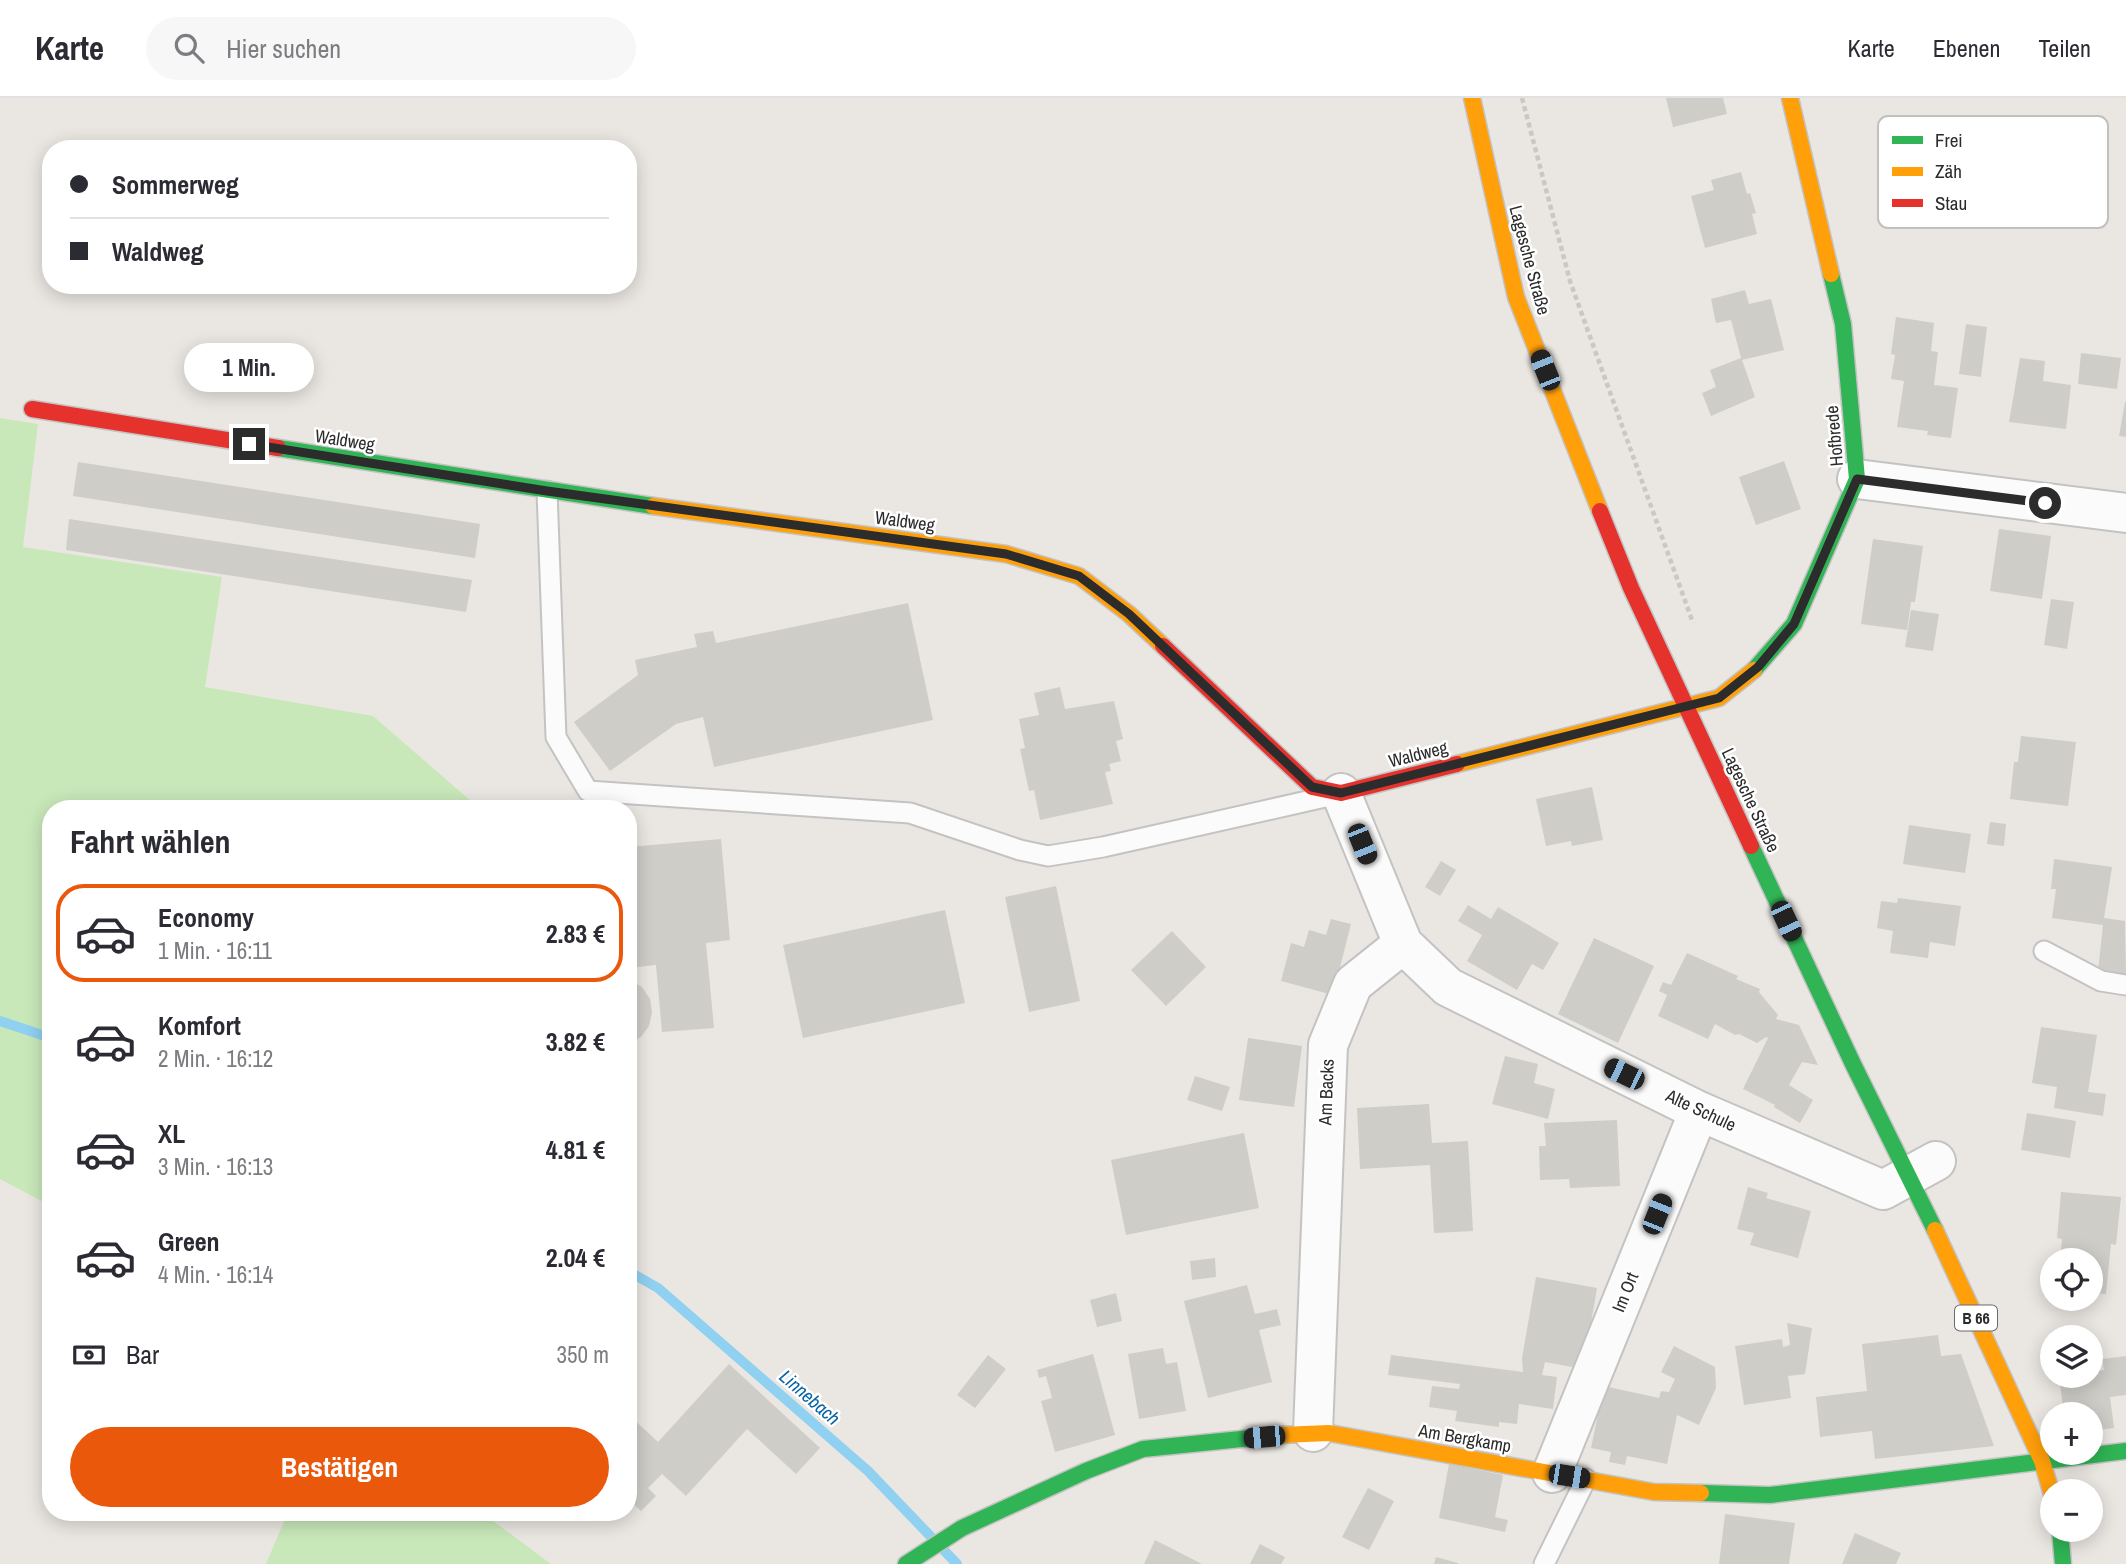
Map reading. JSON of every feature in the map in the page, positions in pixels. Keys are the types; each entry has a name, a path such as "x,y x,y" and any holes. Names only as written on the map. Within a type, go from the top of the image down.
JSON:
{"street":[{"name":"Lagesche Straße","path":"1472,98 1516,297 1630,588 1853,1064 1923,1168 2040,1456"},
{"name":"Hofbrede","path":"1686,706 1719,698 1758,667 1794,624 1857,479 1843,324 1790,98"},
{"name":"Waldweg","path":"32,409 547,491 1006,554 1079,576 1129,614 1312,787 1341,793 1686,706"},
{"path":"1857,479 2126,513"},
{"path":"1341,793 1403,944"},
{"name":"Alte Schule","path":"1403,944 1448,987 1699,1111 1883,1190 1923,1168"},
{"name":"Am Backs","path":"1313,1432 1328,1045 1353,984 1403,944"},
{"name":"Im Ort","path":"1569,1476 1699,1111"},
{"name":"Am Bergkamp","path":"911,1560 962,1528 1086,1471 1143,1449 1313,1432 1654,1492 1770,1495 2040,1461"},
{"name":"Am Bergkamp","path":"2103,1454 2126,1451"},
{"path":"2061,1542 2063,1564"}],"lane":[{"path":"547,491 556,737 588,791 910,813 1020,850 1048,856 1104,848 1341,793"},
{"path":"2043,951 2101,981 2126,985"},
{"path":"1544,1564 1569,1476"}],"path":[{"path":"1522,98 1570,281 1696,632"}],"green space":[{"path":"0,418 38,424 23,547 222,577 205,687 373,716 470,800 42,800 42,1201 0,1179"},
{"path":"284,1521 493,1521 551,1564 266,1564"}],"building":[{"path":"1666,98 1723,98 1727,114 1673,127"},
{"path":"1741,172 1756,213 1752,214 1757,234 1705,248 1691,196 1714,190 1711,180"},
{"path":"1745,290 1749,304 1771,299 1784,350 1742,360 1755,397 1711,416 1702,393 1716,387 1710,370 1741,358 1731,320 1716,323 1711,299"},
{"path":"1896,317 1934,323 1931,351 1938,352 1934,385 1958,388 1951,438 1927,435 1928,431 1897,427 1904,381 1891,379"},
{"path":"1966,324 1987,327 1981,377 1959,374"},
{"path":"2081,353 2121,358 2117,389 2078,384"},
{"path":"2020,358 2045,361 2043,381 2071,385 2066,429 2009,422"},
{"path":"2126,402 2126,437 2119,436"},
{"path":"1784,461 1801,509 1756,525 1739,477"},
{"path":"78,462 480,524 475,558 73,496"},
{"path":"69,519 472,580 466,612 66,550"},
{"path":"1999,529 2051,536 2042,599 1990,591"},
{"path":"1873,539 1923,546 1915,602 1911,602 1907,630 1861,624"},
{"path":"2051,599 2074,602 2067,649 2044,645"},
{"path":"908,603 933,720 714,767 703,717 676,724 610,771 574,722 638,675 635,660 697,647 694,634 713,631 716,643"},
{"path":"1911,610 1939,614 1933,651 1905,647"},
{"path":"1060,687 1065,709 1114,701 1123,739 1116,741 1121,761 1109,764 1111,771 1105,772 1113,804 1040,820 1034,790 1029,791 1020,749 1025,748 1019,719 1039,715 1034,693"},
{"path":"2021,736 2076,742 2068,806 2010,799 2014,762 2018,762"},
{"path":"1592,787 1603,840 1572,846 1571,841 1546,846 1536,799"},
{"path":"1990,822 2006,824 2004,846 1987,844"},
{"path":"1909,825 1971,834 1965,873 1903,864"},
{"path":"721,839 730,940 706,943 714,1028 662,1032 656,965 637,967 637,846"},
{"path":"2054,859 2112,867 2104,918 2125,921 2126,975 2098,971 2103,925 2052,918 2056,889 2051,889"},
{"path":"1441,861 1456,870 1440,896 1425,887"},
{"path":"1056,886 1080,1001 1029,1012 1005,897"},
{"path":"1898,898 1961,906 1955,946 1930,942 1928,958 1890,953 1893,931 1877,928 1881,901 1897,903"},
{"path":"1468,905 1491,919 1498,907 1559,943 1543,970 1532,964 1517,990 1467,961 1482,935 1458,921"},
{"path":"945,910 965,1003 803,1038 783,945"},
{"path":"1331,919 1351,924 1333,995 1281,981 1291,943 1304,947 1309,930 1326,935"},
{"path":"1172,931 1206,967 1166,1006 1131,970"},
{"path":"1594,938 1654,966 1618,1043 1558,1014"},
{"path":"1687,953 1760,989 1759,992 1778,1015 1776,1019 1799,1025 1818,1065 1802,1062 1789,1085 1813,1100 1800,1123 1774,1107 1775,1105 1743,1089 1768,1038 1757,1043 1715,1024 1708,1039 1658,1016 1667,995 1659,991 1663,982 1671,985"},
{"path":"637,984 650,999 652,1012 649,1026 637,1039"},
{"path":"2041,1027 2097,1035 2088,1092 2106,1094 2103,1116 2054,1108 2057,1087 2032,1083"},
{"path":"1248,1038 1302,1046 1294,1107 1239,1100"},
{"path":"1505,1056 1538,1064 1534,1083 1555,1089 1548,1119 1492,1104"},
{"path":"1195,1076 1230,1087 1222,1111 1187,1100"},
{"path":"1429,1104 1432,1143 1468,1141 1473,1231 1434,1233 1430,1165 1360,1169 1357,1108"},
{"path":"2027,1113 2076,1121 2070,1158 2021,1150"},
{"path":"1617,1120 1620,1186 1570,1188 1569,1179 1540,1180 1539,1146 1546,1146 1544,1123"},
{"path":"1244,1133 1259,1208 1126,1235 1111,1160"},
{"path":"1748,1187 1768,1193 1766,1198 1811,1211 1798,1258 1750,1245 1754,1233 1737,1229"},
{"path":"2061,1192 2121,1197 2116,1245 2111,1244 2106,1294 2103,1294 2103,1248 2061,1248 2062,1239 2057,1238"},
{"path":"1215,1258 1216,1277 1192,1280 1190,1261"},
{"path":"1536,1277 1597,1288 1583,1369 1545,1362 1542,1375 1557,1377 1553,1409 1519,1404 1517,1424 1499,1422 1499,1427 1455,1421 1457,1411 1429,1407 1432,1386 1459,1389 1460,1384 1388,1375 1391,1355 1523,1372 1522,1358"},
{"path":"1247,1285 1255,1314 1277,1309 1281,1325 1259,1330 1272,1382 1208,1398 1184,1301"},
{"path":"1116,1293 1122,1321 1097,1327 1090,1300"},
{"path":"1787,1323 1812,1328 1805,1374 1788,1376 1791,1398 1744,1405 1735,1346 1782,1339 1783,1347 1790,1345"},
{"path":"1938,1335 1941,1356 1961,1354 1994,1446 1875,1459 1872,1431 1820,1437 1816,1397 1867,1391 1862,1344"},
{"path":"1674,1346 1715,1367 1716,1388 1699,1425 1677,1415 1667,1464 1627,1456 1625,1465 1609,1462 1611,1452 1591,1448 1604,1386 1659,1398 1661,1391 1669,1392 1675,1379 1661,1372"},
{"path":"1163,1348 1166,1364 1177,1362 1186,1411 1139,1419 1128,1354"},
{"path":"1093,1354 1115,1435 1055,1452 1041,1401 1052,1398 1046,1376 1039,1378 1037,1370"},
{"path":"988,1355 1006,1369 975,1408 957,1395"},
{"path":"2126,1356 2126,1395 2110,1397 2114,1428 2103,1429 2103,1402 2062,1402 2060,1388 2103,1388 2103,1359"},
{"path":"729,1364 820,1448 796,1474 747,1429 686,1496 662,1474 648,1488 656,1496 641,1511 637,1507 637,1422 658,1442"},
{"path":"1449,1464 1503,1475 1495,1517 1508,1520 1505,1532 1439,1518"},
{"path":"1368,1488 1394,1501 1369,1550 1342,1537"},
{"path":"1725,1514 1795,1523 1789,1564 1719,1564"},
{"path":"1855,1533 1901,1553 1896,1564 1842,1564"},
{"path":"1155,1540 1202,1564 1144,1564"},
{"path":"1260,1544 1285,1557 1281,1564 1250,1564"},
{"path":"1436,1557 1458,1563 1458,1564 1434,1564"}],"waterway":[{"name":"Linnebach","path":"0,1021 42,1035"},
{"name":"Linnebach","path":"637,1276 658,1288 868,1471 957,1564"}],"traffic: fast":[{"path":"1754,670 1794,624 1857,479 1843,324 1831,274"},
{"path":"278,448 653,506"},
{"path":"1751,846 1853,1064 1935,1230"},
{"path":"906,1564 962,1528 1086,1471 1143,1449 1281,1435"},
{"path":"1701,1493 1770,1495 2126,1451"},
{"path":"2061,1542 2063,1564"}],"traffic: slow":[{"path":"1472,98 1516,297 1600,511"},
{"path":"1790,98 1831,274"},
{"path":"653,506 1006,554 1079,576 1129,614 1163,646"},
{"path":"1457,764 1719,698 1754,670"},
{"path":"1935,1230 2042,1461 2047,1479"},
{"path":"1281,1435 1329,1433 1654,1492 1701,1493"}],"traffic: jam":[{"path":"32,409 278,448"},
{"path":"1600,511 1631,588 1751,846"},
{"path":"1163,646 1312,787 1341,793 1457,764"}],"route":[{"path":"249,444 547,491 1006,554 1079,576 1129,614 1312,787 1341,793 1719,698 1758,667 1794,624 1857,479 2045,503"}]}
